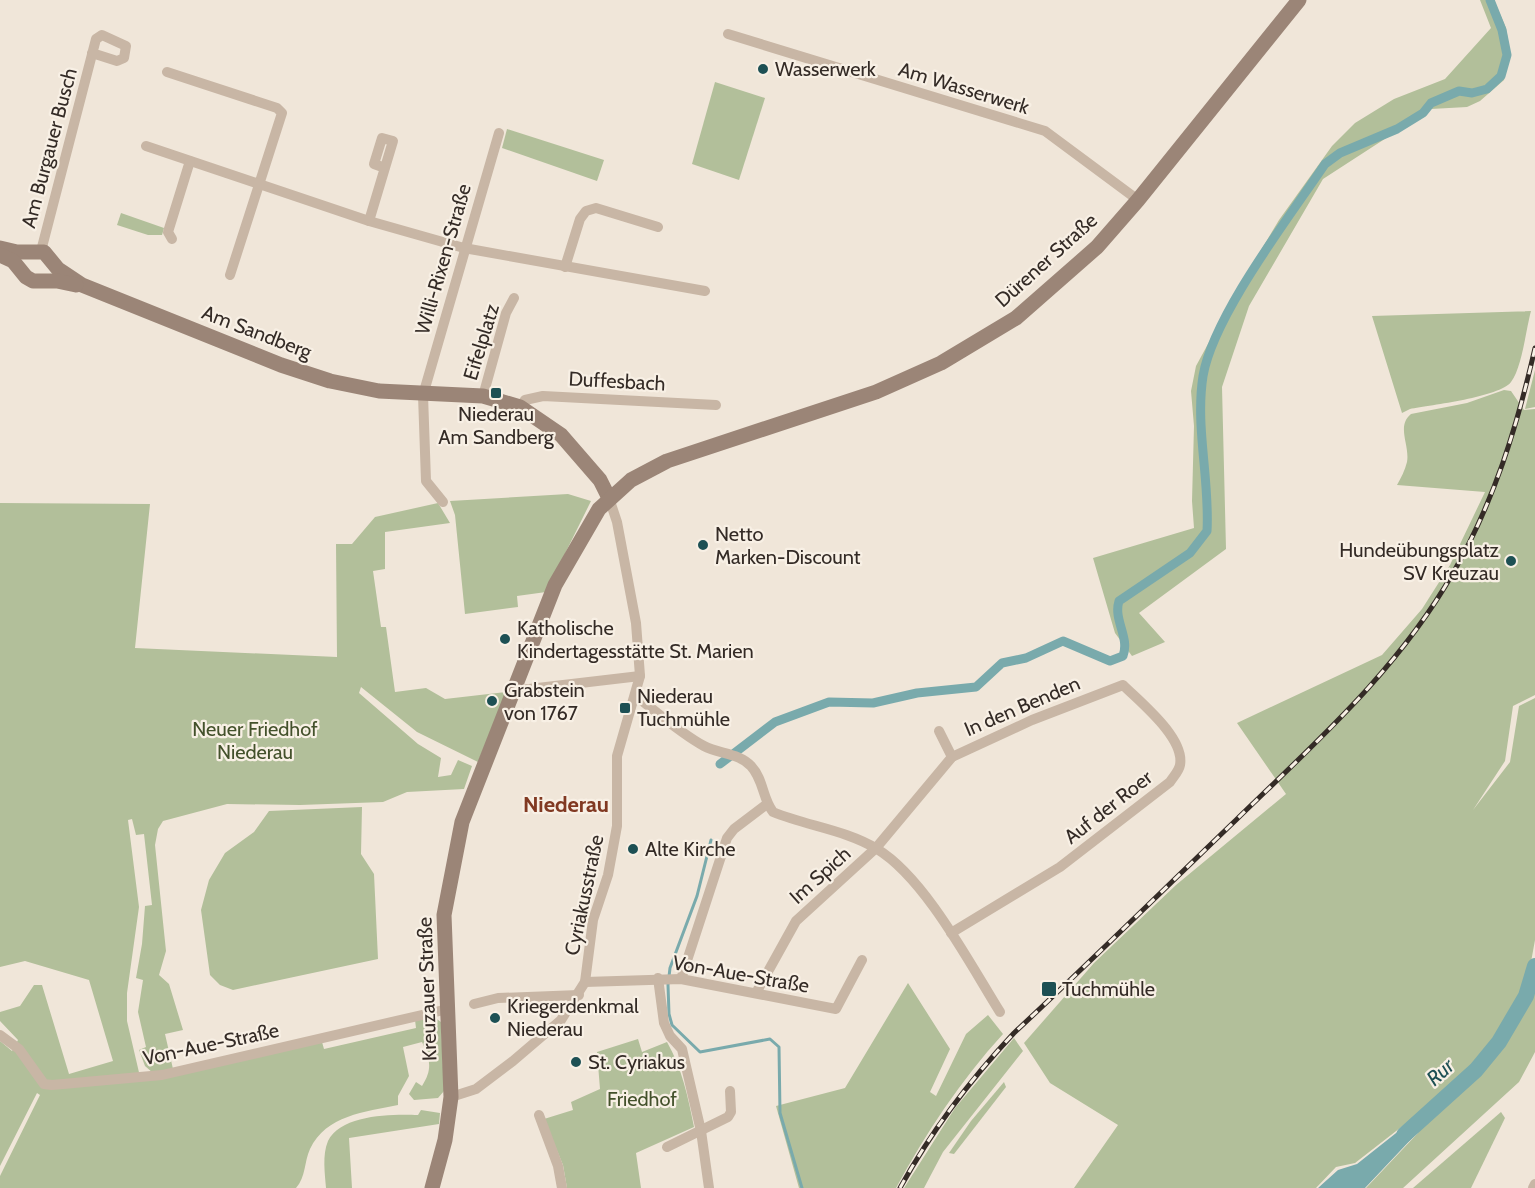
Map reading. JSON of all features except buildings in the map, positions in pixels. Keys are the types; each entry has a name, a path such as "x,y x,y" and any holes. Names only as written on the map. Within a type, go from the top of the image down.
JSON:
{"main road":[{"name":"Dürener Straße","path":"609,498 631,480 667,461 876,392 967,349 1033,305 1097,247 1138,200 1299,0"},
{"path":"0,248 17,252 36,251 48,255 52,263 52,272 45,280"},
{"path":"22,270 25,257 36,251"},
{"path":"0,255 13,261 26,278 33,282 45,280 82,285"},
{"path":"52,263 82,285"},
{"name":"Am Sandberg","path":"82,285 298,372 349,385 423,395 483,396 520,406 561,435 600,480 609,498"},
{"name":"Kreuzauer Straße","path":"432,1188 445,1140 452,1097 443,940 452,864 462,822 512,691 568,558 598,509 609,498"}],"street":[{"name":"Am Wasserwerk","path":"728,34 1045,131 1138,200"},
{"name":"Am Burgauer Busch","path":"36,251 92,53"},
{"path":"167,72 280,111 281,117 230,275"},
{"name":"Willi-Rixen-Straße","path":"423,395 499,133"},
{"path":"146,146 369,221 464,248 705,291"},
{"path":"172,239 168,232 190,161"},
{"path":"369,221 385,168"},
{"path":"565,267 580,219 586,210 596,208 658,227"},
{"name":"Eifelplatz","path":"483,396 506,314 514,298"},
{"path":"423,395 426,481 443,502"},
{"name":"Duffesbach","path":"520,406 525,400 543,396 716,405"},
{"name":"Cyriakusstraße","path":"452,1097 476,1089 561,1020 579,995 585,982 593,920 608,875 617,826 617,756 640,676 636,623 617,522 609,498"},
{"path":"512,691 640,676"},
{"name":"Auf der Roer","path":"951,933 1060,867 1170,782 1180,767 1180,753 1174,739 1153,716 1123,685 1106,690"},
{"name":"In den Benden","path":"876,848 952,757 1106,690"},
{"path":"636,696 702,745 733,755 750,765 758,776 767,804 773,812 788,819 855,838 876,848 909,876 951,933 1000,1012"},
{"name":"In den Benden","path":"939,731 952,757"},
{"path":"709,1188 700,1131 682,1049 670,1036 664,1023 669,978 727,838 734,829 767,804"},
{"name":"Im Spich","path":"756,993 796,921 876,848"},
{"name":"Von-Aue-Straße","path":"585,982 669,978 836,1010 862,960"},
{"path":"474,1004 498,998 579,995"},
{"name":"Von-Aue-Straße","path":"0,1035 19,1049 44,1084 52,1086 162,1075 448,1009"},
{"path":"667,1147 728,1117 731,1112 730,1091"},
{"path":"539,1115 558,1166 562,1188"}],"green space":[{"path":"1480,0 1494,0 1506,28 1510,52 1504,80 1480,101 1467,107 1431,109 1323,179 1249,306 1222,387 1226,549 1139,613 1165,642 1132,656 1115,633 1093,558 1194,528 1192,501 1194,426 1191,391 1196,366 1279,220 1332,146 1355,123 1394,99 1445,79 1491,28"},
{"path":"715,82 765,98 739,180 692,164"},
{"path":"507,129 604,160 597,181 502,148"},
{"path":"121,213 164,228 162,235 148,235 117,225"},
{"path":"1531,311 1518,368 1511,382 1494,392 1480,396 1410,409 1402,413 1372,316"},
{"path":"1535,370 1535,407 1525,409"},
{"path":"1504,390 1511,391 1524,410 1535,409 1535,695 1513,706 1505,761 1473,810 1510,762 1519,706 1535,698 1535,940 1525,995 1498,1039 1474,1069 1418,1119 1409,1121 1355,1163 1336,1167 1316,1188 1074,1188 1118,1125 1050,1083 1024,1043 1094,963 1176,885 1286,794 1237,723 1382,655 1422,609 1450,565 1485,492 1397,485 1407,462 1404,424 1411,414 1467,403"},
{"path":"568,494 591,501 546,592 517,596 518,607 465,614 455,515 450,501"},
{"name":"Neuer Friedhof Niederau","path":"0,503 150,504 135,648 337,657 336,544 352,544 375,517 438,503 450,523 385,532 385,569 373,571 381,627 386,627 395,692 426,688 445,699 506,692 478,762 417,732 361,687 359,693 418,744 441,758 438,777 451,775 458,760 472,766 464,789 407,792 383,802 300,805 227,804 163,821 158,829 155,845 166,951 159,975 169,984 183,1030 165,1034 173,1069 153,1073 145,1066 139,1050 146,1047 138,1012 143,980 136,978 145,906 152,905 144,834 136,835 132,819 128,820 139,907 127,993 127,1021 141,1081 322,1042 324,1049 416,1028 415,1020 434,1017 441,1022 444,1091 438,1098 414,1100 409,1094 416,1082 422,1086 428,1074 429,1064 422,1042 403,1047 409,1076 398,1096 398,1105 348,1117 326,1129 310,1149 302,1179 296,1188 0,1188 0,1176 40,1095 37,1093 0,1166 0,1041 12,1051 18,1040 0,1021 0,1012 20,1006 34,985 42,985 69,1074 113,1061 89,980 25,961 0,967"},
{"path":"362,807 361,854 374,874 378,959 233,990 220,985 210,975 201,910 209,880 225,853 254,832 269,811"},
{"path":"1535,962 1535,1052 1519,1082 1403,1188 1366,1188 1418,1133 1425,1116 1476,1072 1501,1045 1528,996"},
{"path":"908,983 950,1049 930,1092 936,1096 966,1034 988,1015 1003,1034 972,1070 945,1108 919,1147 896,1188 799,1188 776,1106 845,1088"},
{"path":"1014,1038 1023,1051 943,1152 924,1188 904,1188 955,1108"},
{"name":"Friedhof","path":"638,1039 642,1052 667,1042 681,1072 694,1127 636,1153 641,1188 567,1188 563,1165 544,1119 573,1110 571,1102 600,1089 597,1052"},
{"path":"1004,1082 1006,1087 954,1154 949,1153 971,1121"},
{"path":"421,1110 440,1113 439,1124 349,1138 352,1188 326,1188 325,1152 328,1141 335,1132 344,1125 368,1117 418,1115"},
{"path":"1501,1112 1505,1118 1471,1188 1413,1188"}],"water":[{"path":"1420,1121 1417,1133 1365,1188 1318,1188 1338,1170 1357,1164 1410,1122"}],"waterway":[{"path":"720,764 775,722 829,702 873,703 917,693 976,687 1002,663 1026,658 1063,641 1110,661 1123,656 1125,649 1118,615 1119,601 1190,553 1207,531 1207,492 1201,415 1203,376 1221,325 1237,296 1325,164 1340,153 1397,129 1423,113 1431,103 1459,91 1472,93 1487,89 1501,76 1507,55 1502,30 1490,0"},
{"path":"711,840 697,896 670,968 669,1014 672,1025 700,1052 770,1039 779,1047 780,1113 802,1188"},
{"name":"Rur","path":"1404,1135 1476,1070 1499,1042 1526,996 1535,966"}],"railway":[{"path":"900,1188 952,1107 1014,1033 1325,734 1407,642 1453,573 1481,519 1503,464 1535,348"}],"place":[{"name":"Wasserwerk","path":"763,69"},
{"name":"Niederau Am Sandberg","path":"496,393"},
{"name":"Netto Marken-Discount","path":"703,545"},
{"name":"Hundeübungsplatz SV Kreuzau","path":"1511,561"},
{"name":"Katholische Kindertagesstätte St. Marien","path":"505,639"},
{"name":"Grabstein von 1767","path":"492,701"},
{"name":"Niederau Tuchmühle","path":"625,708"},
{"name":"Alte Kirche","path":"633,849"},
{"name":"Tuchmühle","path":"1049,989"},
{"name":"Kriegerdenkmal Niederau","path":"495,1018"},
{"name":"St. Cyriakus","path":"576,1062"}],"district":[{"name":"Niederau","path":"566,804"}]}
